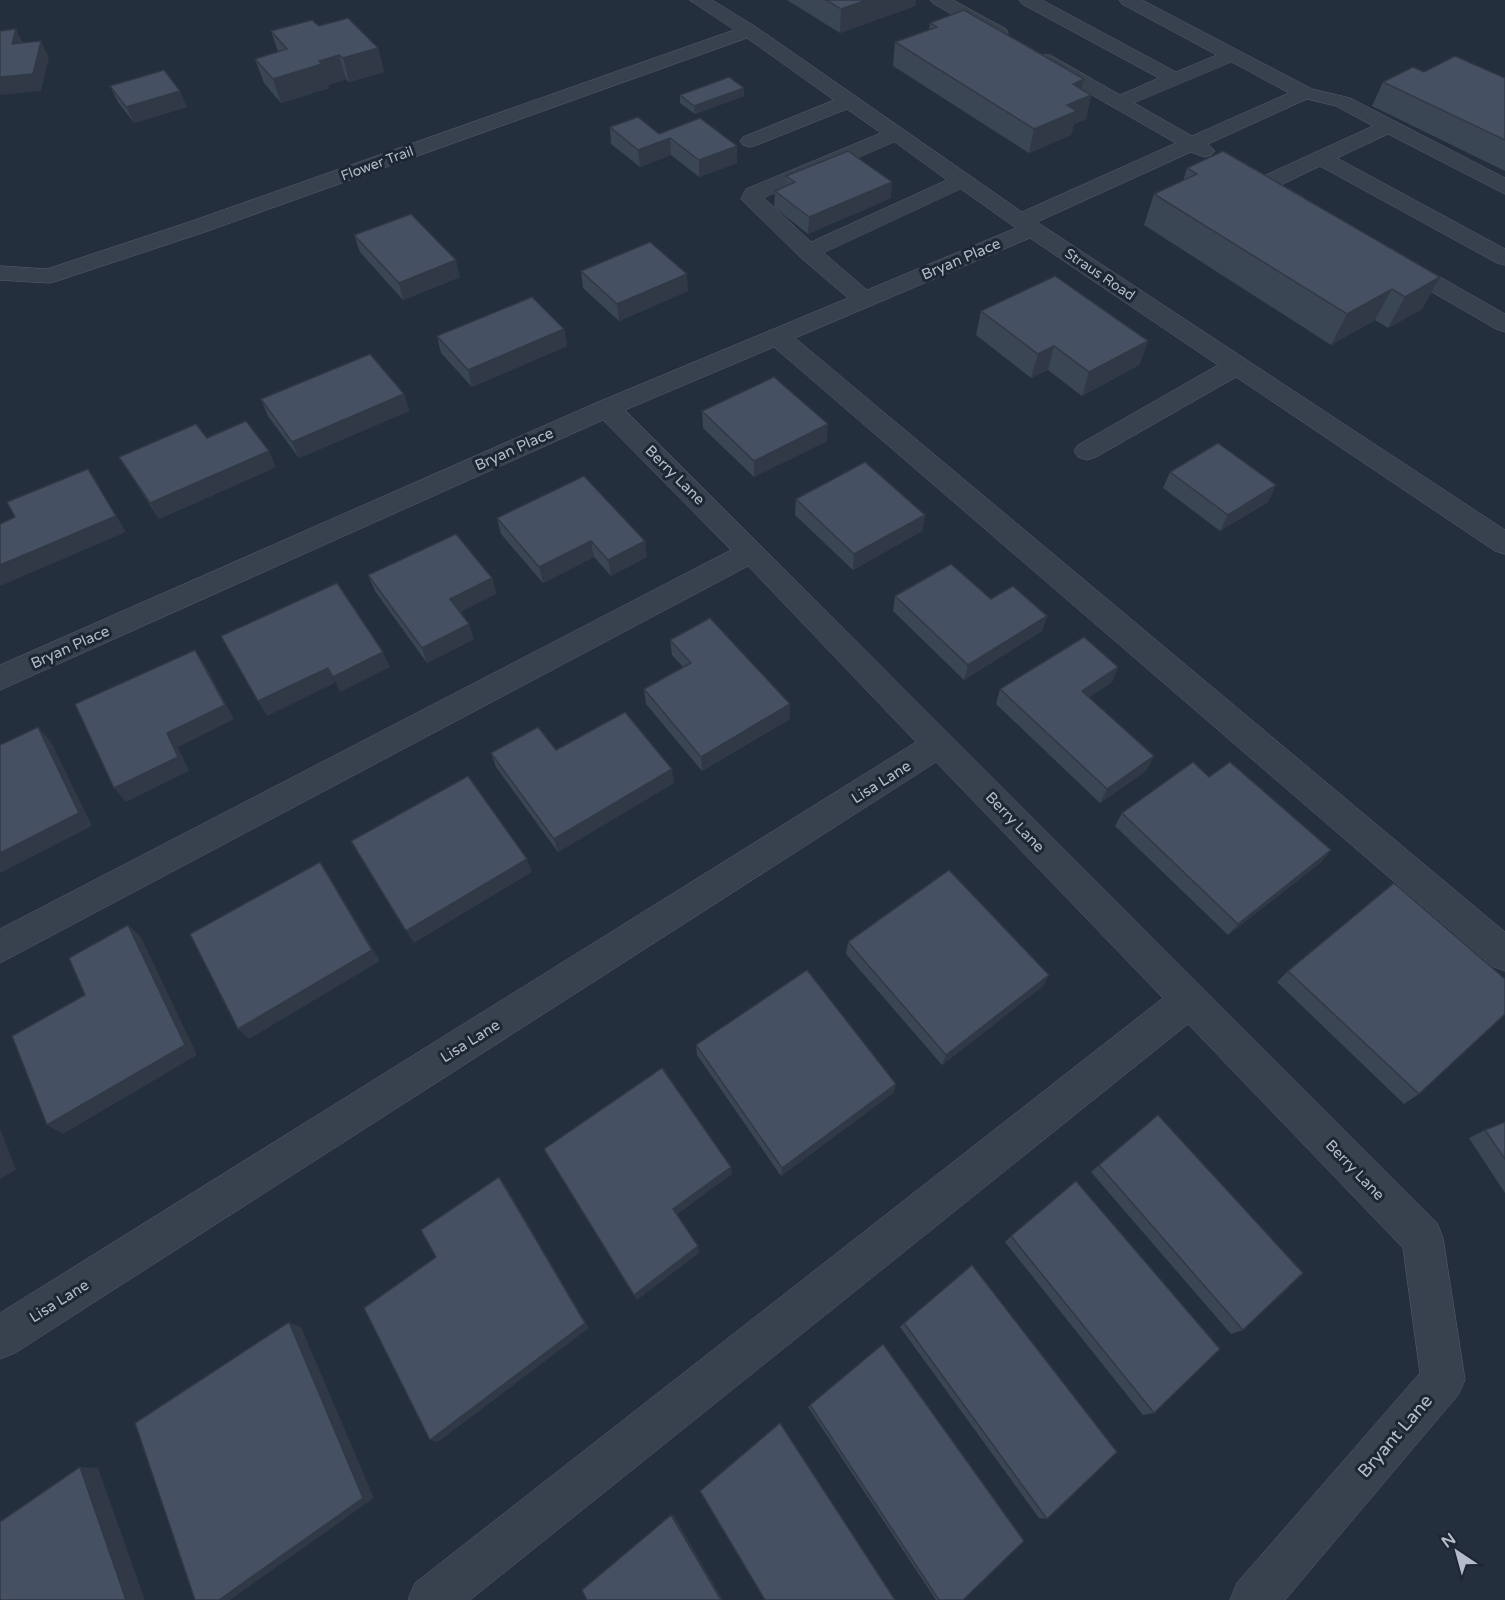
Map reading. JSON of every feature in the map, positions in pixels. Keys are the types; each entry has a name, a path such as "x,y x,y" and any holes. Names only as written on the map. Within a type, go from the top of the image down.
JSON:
{"street":[{"name":"Straus Road","path":"699,0 749,31 1026,225 1505,544"},
{"path":"940,0 1220,159"},
{"path":"1028,0 1175,79"},
{"path":"1128,0 1305,93 1343,102 1505,187"},
{"name":"Flower Trail","path":"0,273 50,276 219,219 749,31"},
{"path":"1119,102 1233,55"},
{"name":"Bryan Place","path":"0,678 607,408 865,300 1026,225 1191,144 1305,93"},
{"path":"750,141 849,101"},
{"path":"1312,213 1256,179 1321,158 1389,126"},
{"path":"865,300 808,252 752,199 754,194 897,134"},
{"path":"1321,158 1505,258"},
{"path":"808,252 962,180"},
{"path":"1383,254 1505,324"},
{"path":"778,337 1505,954"},
{"path":"1088,451 1238,365"},
{"name":"Berry Lane","path":"607,408 751,552 1422,1238"},
{"path":"0,947 751,552"},
{"name":"Lisa Lane","path":"0,1338 939,744"},
{"path":"432,1600 1189,1000"},
{"name":"Bryant Lane","path":"1254,1600 1443,1380 1422,1238"}],"building":[{"path":"826,0 867,0 841,9"},
{"path":"964,10 1084,79 1073,84 1091,95 1067,105 1077,111 1034,129 895,42 937,27 930,23"},
{"path":"348,18 378,48 343,58 339,55 319,61 322,64 273,79 255,59 287,49 271,31 312,20 319,26"},
{"path":"16,29 12,44 41,41 33,74 0,77 0,31"},
{"path":"1455,56 1505,78 1505,140 1383,82 1413,67 1424,72"},
{"path":"164,70 180,91 126,107 110,86"},
{"path":"729,77 744,88 694,106 680,95"},
{"path":"638,117 659,134 700,118 737,146 699,160 670,138 638,150 610,127"},
{"path":"848,151 892,182 809,217 775,191 795,182 786,176"},
{"path":"1223,151 1440,277 1405,297 1392,289 1347,314 1154,194 1197,174 1187,168"},
{"path":"411,214 456,260 399,283 354,235"},
{"path":"650,242 687,274 617,304 581,271"},
{"path":"1055,276 1148,341 1089,372 1054,346 1038,354 981,311"},
{"path":"532,297 564,329 468,370 437,336"},
{"path":"370,354 404,394 292,442 261,399"},
{"path":"774,377 828,424 754,461 702,411"},
{"path":"246,421 269,451 150,503 119,457 196,424 207,438"},
{"path":"1218,443 1276,485 1228,515 1170,472"},
{"path":"865,462 925,515 854,554 796,499"},
{"path":"88,469 116,516 0,565 0,524 15,517 7,502"},
{"path":"584,476 645,541 608,560 591,541 539,567 497,518"},
{"path":"456,534 492,578 450,599 469,624 422,648 368,575"},
{"path":"951,564 991,599 1013,586 1047,616 968,665 895,596"},
{"path":"337,583 383,652 333,677 328,668 258,701 221,636"},
{"path":"710,618 790,704 701,757 644,689 691,663 670,640"},
{"path":"1084,637 1118,667 1082,691 1154,756 1107,789 1000,689"},
{"path":"195,650 225,705 167,733 178,757 114,788 75,704"},
{"path":"625,712 672,769 554,839 491,753 538,727 556,750"},
{"path":"38,727 79,813 0,853 0,745"},
{"path":"1193,762 1209,777 1230,762 1331,850 1238,924 1122,813"},
{"path":"468,776 527,859 406,931 351,841"},
{"path":"320,862 372,950 238,1029 190,934"},
{"path":"949,870 1049,975 946,1055 848,942"},
{"path":"1394,883 1505,979 1505,1014 1419,1094 1288,971"},
{"path":"128,925 185,1045 47,1125 12,1036 85,995 69,958"},
{"path":"807,970 896,1084 782,1168 696,1045"},
{"path":"662,1068 731,1167 673,1209 698,1246 634,1295 544,1149"},
{"path":"1158,1115 1303,1273 1243,1330 1099,1165"},
{"path":"1505,1122 1505,1159 1485,1130"},
{"path":"499,1177 585,1323 430,1440 364,1308 436,1257 421,1230"},
{"path":"1076,1181 1220,1349 1154,1413 1011,1236"},
{"path":"972,1265 1117,1452 1047,1519 904,1323"},
{"path":"289,1322 363,1498 219,1600 195,1600 135,1423"},
{"path":"883,1344 1024,1541 963,1600 939,1600 810,1405"},
{"path":"780,1423 895,1600 765,1600 700,1491"},
{"path":"80,1467 126,1600 0,1600 0,1522"},
{"path":"671,1515 721,1600 587,1600 582,1590"}]}
